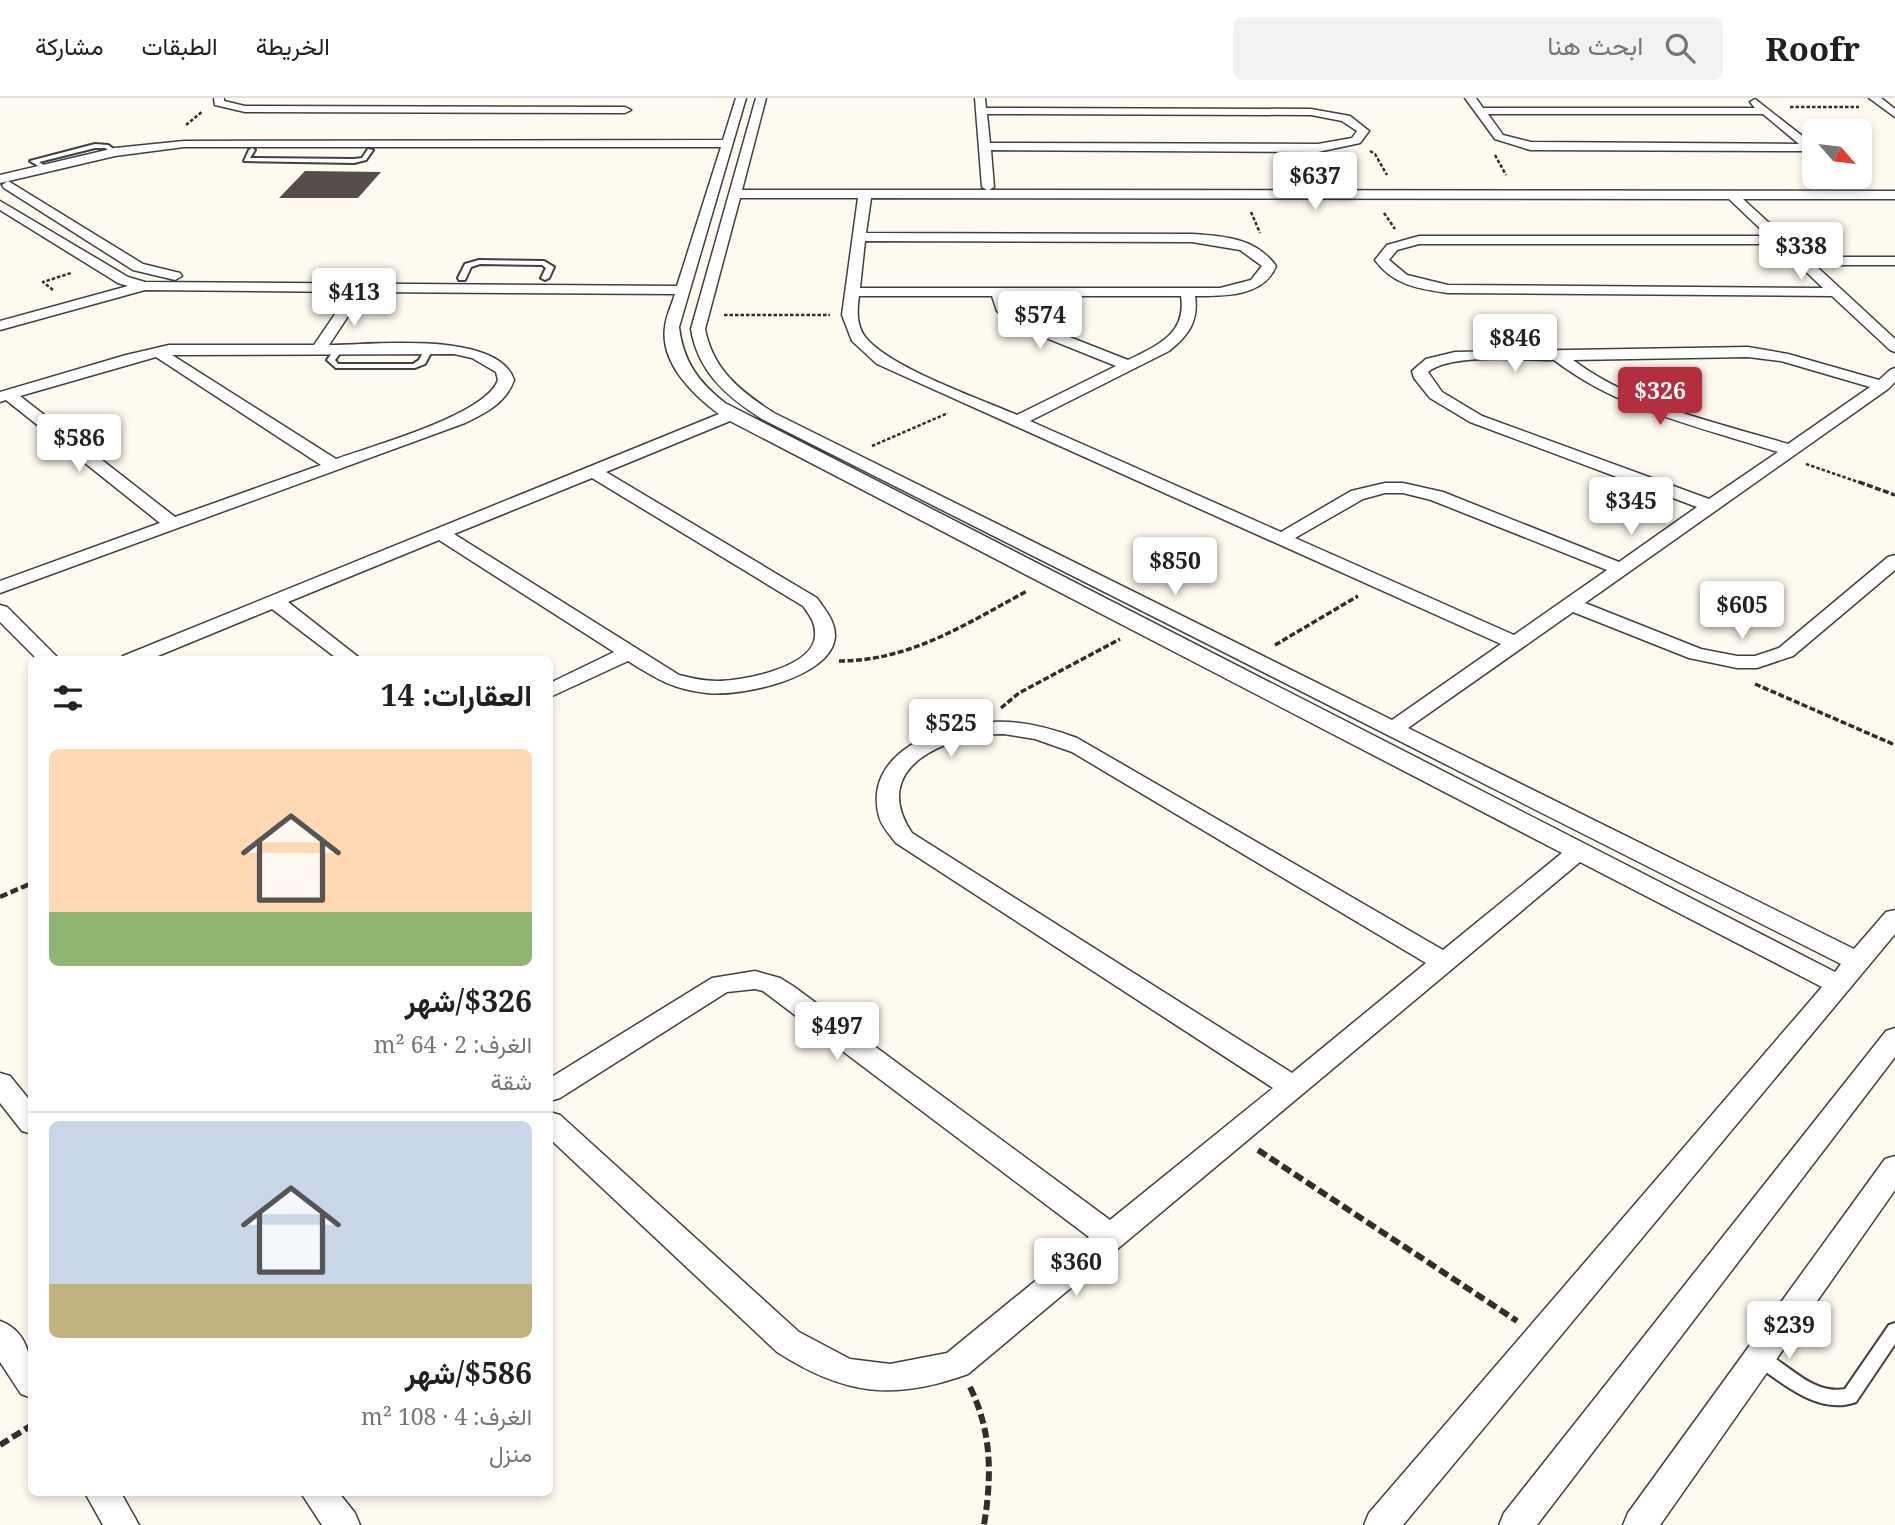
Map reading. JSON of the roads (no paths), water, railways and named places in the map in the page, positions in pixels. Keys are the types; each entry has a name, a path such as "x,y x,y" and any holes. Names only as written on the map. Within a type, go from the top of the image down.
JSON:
{"street":[{"path":"617,126 631,98"},
{"path":"741,98 672,327 676,356 696,386 732,415 1839,985"},
{"path":"761,98 700,315 699,344 705,359 728,388 768,416 1858,962"},
{"path":"980,98 988,187"},
{"path":"1470,98 1499,136 1543,148 1802,150"},
{"path":"1750,98 1802,141"},
{"path":"1874,98 1891,111"},
{"path":"221,102 245,110 617,126 726,147"},
{"path":"1480,111 1764,109"},
{"path":"981,111 1311,112 1341,117 1360,126 1363,131 1362,136 1346,144 1318,148 984,146"},
{"path":"3,184 45,169 115,152 166,146 617,126"},
{"path":"3,184 147,154 197,150 726,147"},
{"path":"3,184 138,267 166,275 204,278 545,278 684,284"},
{"path":"735,190 988,187 1210,191 1244,195 1372,195 1853,184 1895,187"},
{"path":"735,190 866,194 1394,187 1732,195 1895,195"},
{"path":"866,194 849,315 857,338 882,361 1516,643"},
{"path":"1732,195 1895,347"},
{"path":"0,205 123,281 144,286 359,289 684,284"},
{"path":"852,292 1220,292 1257,282 1267,275 1269,266 1264,258 1252,250 1225,241 1192,238 859,237"},
{"path":"1781,240 1437,239 1403,243 1384,253 1382,260 1386,268 1410,281 1448,289 1838,292"},
{"path":"1804,261 1895,261"},
{"path":"0,326 144,286"},
{"path":"319,348 359,289"},
{"path":"998,292 1002,308 1021,323 1129,366"},
{"path":"1015,422 1164,348 1184,330 1191,311 1187,292"},
{"path":"0,587 480,411 496,400 505,389 507,378 503,368 491,359 475,353 430,347 192,348 158,352 4,396"},
{"path":"158,352 334,466"},
{"path":"1710,506 1476,419 1436,395 1422,378 1420,371 1424,366 1442,359 1748,352 1888,379"},
{"path":"1558,355 1581,373 1625,395 1786,453"},
{"path":"1393,729 1888,379"},
{"path":"4,396 173,524"},
{"path":"140,656 732,415"},
{"path":"440,533 627,654 672,680 696,686 723,688 750,685 776,678 798,668 814,656 824,642 827,627 822,614 810,602 593,471"},
{"path":"1281,539 1357,495 1385,488 1403,488 1437,496 1621,569"},
{"path":"1572,604 1696,654 1737,662 1765,660 1786,652 1895,561"},
{"path":"274,601 347,656"},
{"path":"0,611 46,656"},
{"path":"553,690 627,654"},
{"path":"1293,1087 904,838 890,817 886,796 892,775 907,757 930,742 958,732 989,728 1043,733 1080,747 1444,962"},
{"path":"553,1126 788,1342 817,1362 851,1374 888,1379 925,1375 957,1364 1578,851"},
{"path":"1381,1525 1895,918"},
{"path":"553,1089 706,991 721,984 755,980 771,984 1111,1237"},
{"path":"1516,1525 1895,1038"},
{"path":"0,1083 28,1118"},
{"path":"1640,1525 1895,1167"},
{"path":"0,1335 28,1378"},
{"path":"104,1496 122,1525"},
{"path":"320,1496 343,1525"}],"lane":[{"path":"1759,1357 1812,1391 1826,1398 1839,1400 1850,1396 1895,1330"}]}
